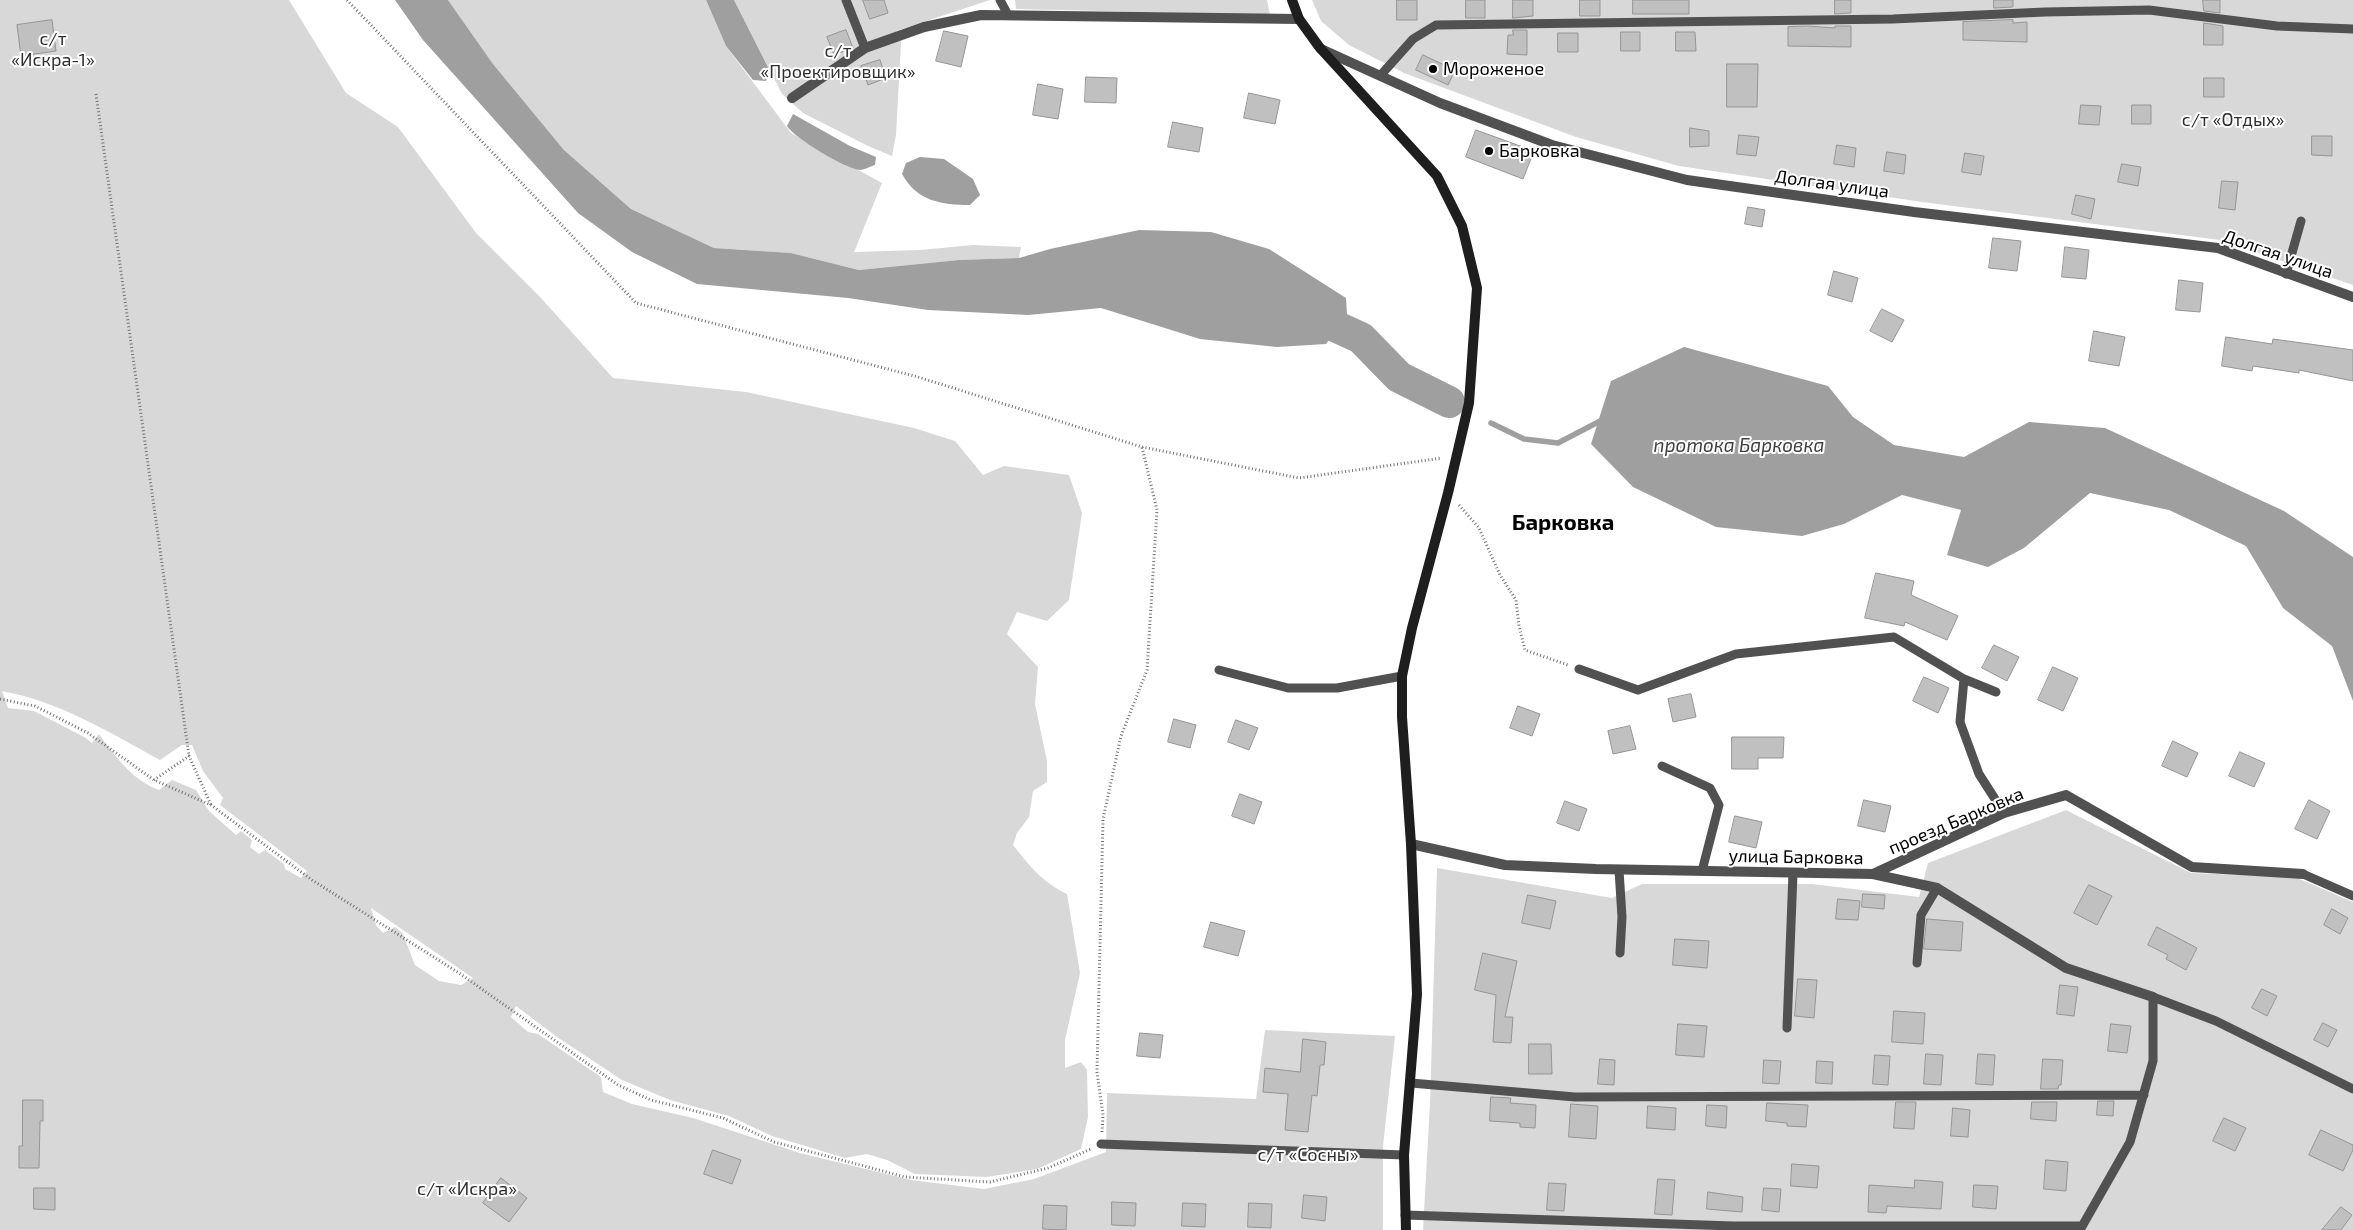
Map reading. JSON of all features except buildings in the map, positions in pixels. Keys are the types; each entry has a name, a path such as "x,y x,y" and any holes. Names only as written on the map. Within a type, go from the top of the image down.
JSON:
{"main road":[{"path":"1292,0 1299,19 1320,48 1437,176 1462,226 1477,288 1468,403 1457,456 1412,628 1402,676 1417,994 1404,1155 1406,1230"}],"street":[{"path":"792,98 865,48 924,28 980,15 1299,19"},
{"name":"Долгая улица","path":"1320,48 1440,103 1552,146 1687,180 1914,212 2218,248 2353,297"},
{"name":"проезд Барковка","path":"1873,874 2004,813 2066,795 2192,867 2302,874"},
{"name":"улица Барковка","path":"1411,844 1505,865 1618,870 1873,874 1938,888 2066,968 2153,997"}],"lane":[{"path":"846,0 865,48"},
{"path":"1000,0 1008,15"},
{"path":"1380,76 1413,39 1436,25 1893,19 2045,12 2149,10 2277,26 2353,30"},
{"path":"2286,274 2301,220"},
{"path":"1579,669 1638,690 1736,654 1894,637 1964,679 1996,692"},
{"path":"1219,670 1288,688 1337,688 1402,676"},
{"path":"1964,679 1960,722 1979,774 2004,813"},
{"path":"1662,766 1710,788 1719,805 1702,871"},
{"path":"1618,870 1622,918 1620,953"},
{"path":"1787,1028 1794,873"},
{"path":"2302,874 2353,896"},
{"path":"1917,963 1921,915 1938,888"},
{"path":"1405,1215 1733,1226 2080,1228 2130,1142 2153,1061 2153,997 2216,1021 2353,1089"},
{"path":"1411,1083 1575,1097 2144,1095"},
{"path":"1101,1144 1404,1155"}],"path":[{"path":"347,0 636,303 918,377 1142,447 1299,478 1457,456"},
{"path":"96,94 189,756 211,805"},
{"path":"0,699 34,706 88,733 154,780 211,805 312,880 459,973 618,1084 651,1100 723,1118 774,1142 905,1177 990,1182 1048,1168 1101,1144 1103,1115 1097,1072 1103,819 1121,736 1147,670 1157,510 1142,447"},
{"path":"1448,493 1479,528 1500,575 1516,600 1519,626 1525,650 1579,669"},
{"path":"154,780 189,756"}],"green space":[{"path":"0,0 289,0 346,93 398,127 476,233 541,298 613,378 746,392 914,428 955,441 983,475 1004,466 1069,475 1082,513 1069,600 1047,621 1017,612 1007,634 1038,667 1035,704 1047,761 1047,782 1033,791 1029,817 1017,833 1013,845 1044,879 1058,890 1067,894 1080,973 1065,1040 1065,1068 1081,1062 1087,1070 1088,1117 1081,1149 1037,1169 987,1177 915,1174 887,1160 867,1154 845,1158 772,1136 729,1116 670,1100 622,1080 557,1037 516,1006 511,1017 528,1032 538,1034 601,1077 603,1092 632,1104 693,1118 800,1153 911,1180 984,1189 1034,1179 1106,1152 1107,1093 1256,1099 1265,1030 1395,1036 1383,1146 1383,1230 0,1230","holes":["2,691 64,710 160,760 182,745 192,745 203,771 223,798 220,805 307,871 301,878 285,869 284,864 265,850 259,854 250,847 252,840 241,831 236,835 209,811 196,790 172,780 159,790 149,786 132,774 111,751 99,734 92,743 34,711 8,708","371,908 473,978 461,985 439,981 415,965 403,934 395,927 383,933 376,925"]},
{"path":"448,0 706,0 726,46 791,133 882,183 854,252 920,250 973,245 1021,247 1019,258 959,260 859,270 791,253 714,248 631,209 564,150 493,64"},
{"name":"с/т «Проектировщик»","path":"734,0 990,0 896,31 901,43 896,135 892,156 803,113 782,94"},
{"path":"1015,0 1267,0 1270,15 1016,9"},
{"name":"с/т «Отдых»","path":"1312,0 2353,0 2353,285 2220,240 1922,202 1679,166 1576,137 1404,73 1349,45 1321,21"},
{"path":"2066,810 2191,873 2295,877 2353,902 2353,1230 1423,1230 1430,1103 1437,868 1612,898 1642,884 1812,884 1919,897 1928,863"}],"water":[{"path":"395,0 448,0 493,64 564,150 631,209 714,248 791,253 859,270 959,260 1019,258 1050,249 1139,230 1211,232 1269,249 1346,298 1347,315 1326,344 1277,347 1200,339 1101,308 1028,315 928,310 848,298 697,284 632,252 578,213 423,40"},
{"path":"706,0 734,0 770,71 766,81 753,80 726,46"},
{"path":"793,114 850,146 876,157 875,165 860,170 821,152 799,138 787,126"},
{"path":"920,157 944,159 973,179 980,195 970,205 949,204 922,196 908,183 902,174 906,163"},
{"name":"протока Барковка","path":"1684,347 1828,386 1853,417 1894,445 1964,457 2029,422 2105,428 2284,511 2353,557 2353,701 2332,646 2283,608 2246,546 2169,510 2090,493 2024,548 1988,567 1947,555 1961,510 1902,495 1844,524 1802,536 1716,527 1633,487 1591,444 1611,381"}],"waterway":[{"path":"1295,312 1326,322 1361,338 1399,377 1449,402"},
{"path":"1491,423 1524,439 1558,443 1604,419"}],"place":[{"name":"Мороженое","path":"1433,69"},
{"name":"Барковка","path":"1489,151"}],"district":[{"name":"Барковка","path":"1563,523"}],"park label":[{"name":"с/т «Искра-1»","path":"53,49"},
{"name":"с/т «Сосны»","path":"1308,1155"},
{"name":"с/т «Искра»","path":"467,1189"}]}
